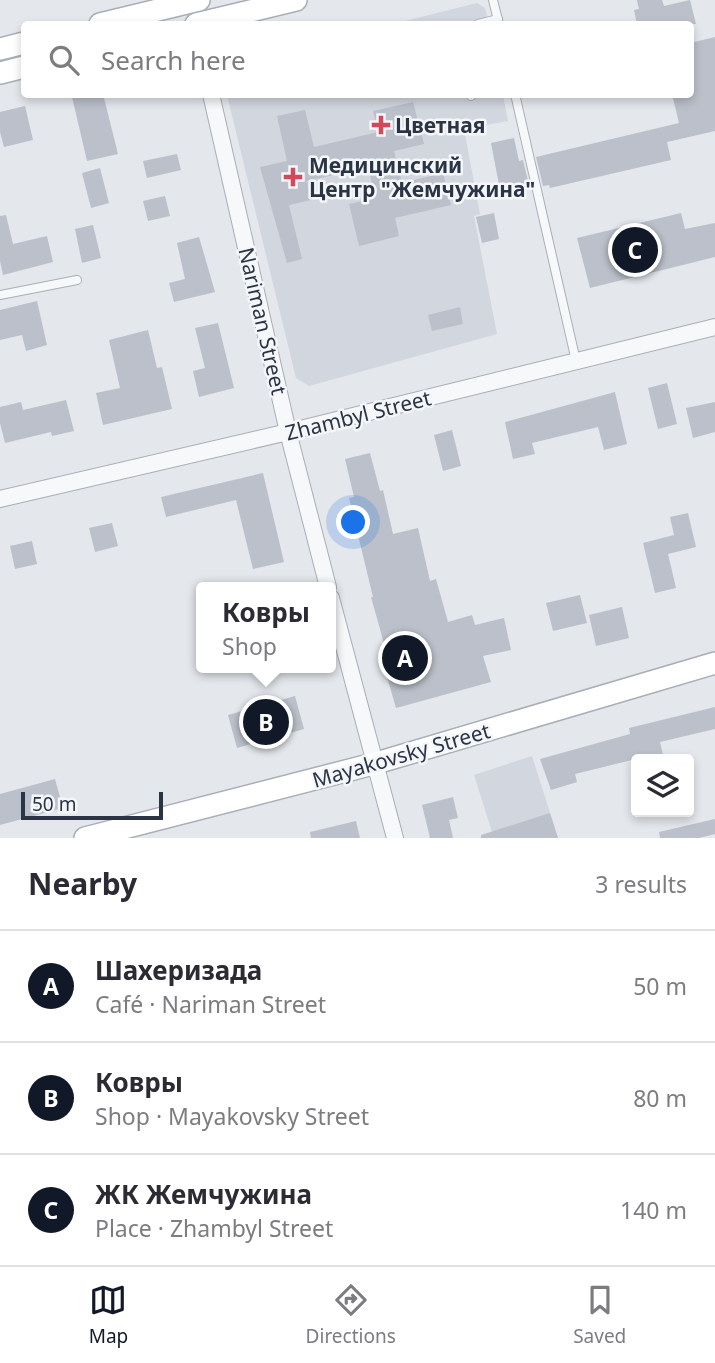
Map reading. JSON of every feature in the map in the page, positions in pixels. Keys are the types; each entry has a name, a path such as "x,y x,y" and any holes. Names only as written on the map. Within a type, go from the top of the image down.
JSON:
{"main road":[{"path":"208,21 296,0"},
{"path":"112,21 191,1"},
{"path":"0,49 21,44"},
{"path":"0,73 21,68"},
{"name":"Mayakovsky Street","path":"85,838 373,764 715,663"}],"street":[{"path":"191,1 194,21"},
{"name":"Nariman Street","path":"212,98 288,432 327,582"},
{"name":"Zhambyl Street","path":"0,499 288,432 715,327"},
{"path":"336,618 373,764 395,838"}],"lane":[{"path":"493,0 498,21"},
{"path":"516,98 576,361"},
{"path":"0,295 77,280"}],"shaded area":[{"path":"477,3 485,8 488,21 405,21"},
{"path":"228,98 504,98 508,121 464,129 480,214 474,216 497,334 309,386 296,378"},
{"path":"532,756 558,838 494,838 474,775"}],"building":[{"path":"637,0 662,0 664,6 690,0 696,24 694,21 636,21 634,10 639,9"},
{"path":"715,37 715,131 667,142 671,160 550,188 549,185 543,186 536,157 679,123 673,98 694,98 694,42"},
{"path":"72,98 104,98 118,154 87,161"},
{"name":"Медицинский Центр \"Жемчужина\"","path":"413,102 424,144 394,151 402,183 443,173 451,205 395,218 399,236 359,246 349,204 375,198 368,167 307,181 311,200 289,205 302,259 287,263 260,167 287,161 277,116 305,110 314,147 378,132 373,111"},
{"path":"25,106 33,140 4,147 0,132 0,112"},
{"path":"514,138 519,161 523,160 530,189 501,195 491,143"},
{"path":"177,154 181,170 147,178 143,161"},
{"path":"100,168 109,203 91,208 82,173"},
{"path":"165,196 170,216 148,221 143,201"},
{"path":"494,213 499,239 482,243 476,217"},
{"path":"681,213 685,229 715,223 715,257 590,288 577,238"},
{"path":"6,215 13,244 47,236 53,262 3,275 0,261 0,216"},
{"path":"93,225 101,258 82,263 75,229"},
{"path":"199,237 215,292 174,302 169,283 185,279 177,243"},
{"path":"37,301 47,345 26,351 22,335 0,340 0,310"},
{"path":"460,307 463,324 432,331 428,315"},
{"path":"218,323 234,388 199,397 193,371 205,368 195,328"},
{"path":"148,330 157,368 162,367 172,409 103,425 96,393 120,388 109,340"},
{"path":"667,383 677,424 658,429 648,388"},
{"path":"615,392 627,444 604,450 598,427 532,443 535,454 513,459 505,422"},
{"path":"66,400 74,431 52,436 51,432 5,443 0,423 0,407 21,402 23,410"},
{"path":"715,402 715,432 693,438 686,408"},
{"path":"452,430 461,466 443,471 434,435"},
{"path":"370,453 380,491 383,490 393,534 418,528 430,581 436,579 448,622 472,615 475,625 504,618 511,650 483,656 491,682 396,708 379,649 385,647 349,498 354,497 345,459"},
{"path":"263,473 284,562 253,569 236,500 166,517 161,497"},
{"path":"688,513 696,547 668,554 676,588 655,593 643,543 674,535 670,517"},
{"path":"112,523 118,546 95,552 89,528"},
{"path":"32,541 37,564 15,569 10,546"},
{"path":"580,595 587,623 553,631 546,603"},
{"path":"622,607 629,638 596,646 589,615"},
{"path":"295,696 304,729 237,748 228,715"},
{"path":"715,707 715,729 660,742 663,754 631,754 631,760 575,774 577,782 551,790 540,759 630,734 629,728"},
{"path":"55,779 63,808 0,825 0,794"},
{"path":"453,797 458,818 449,820 453,838 430,838 422,805"},
{"path":"550,813 558,838 481,838 481,835"},
{"path":"715,819 715,834 699,838 660,838 659,832"},
{"path":"356,821 360,838 311,838 310,832"}],"place":[{"name":"Цветная","path":"381,125"},
{"name":"Медицинский Центр \"Жемчужина\"","path":"293,177"},
{"name":"ЖК Жемчужина","path":"635,250"},
{"name":"Шахеризада","path":"405,658"},
{"name":"Ковры","path":"266,722"}]}
